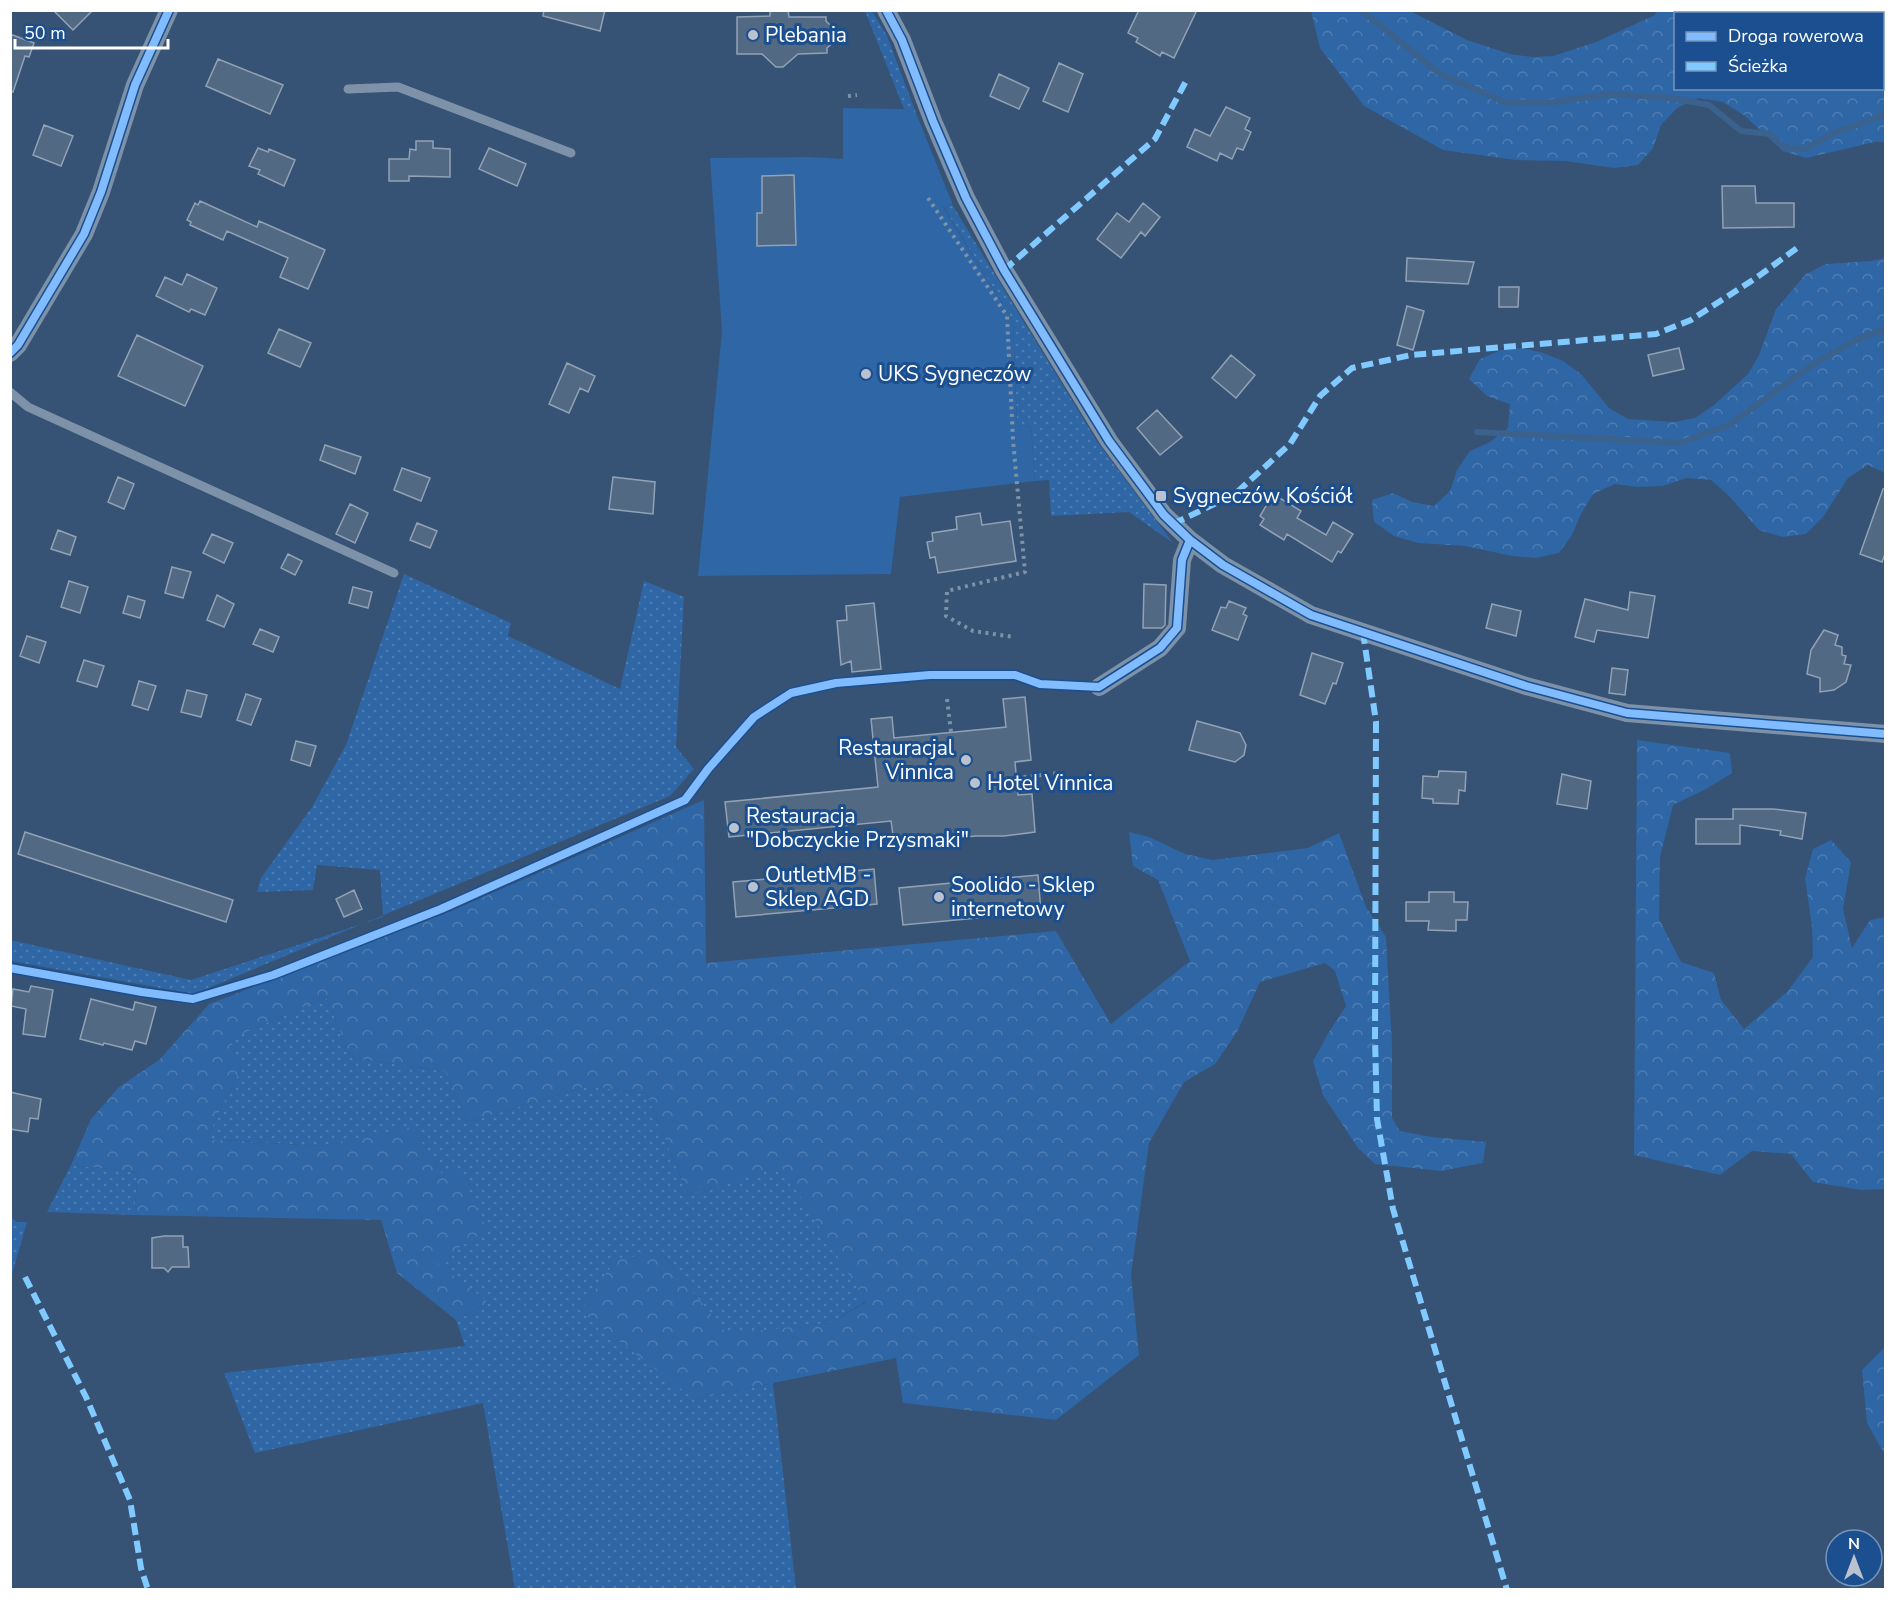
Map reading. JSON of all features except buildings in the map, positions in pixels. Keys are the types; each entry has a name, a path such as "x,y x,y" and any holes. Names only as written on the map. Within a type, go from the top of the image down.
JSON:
{"street":[{"path":"10,353 18,345 84,234 101,192 135,85 170,10"},
{"path":"886,10 902,40 966,198 1004,270 1109,441 1164,515 1190,540 1222,565 1311,615 1526,686 1627,713 1886,734"},
{"path":"1099,687 1160,648 1177,628 1182,560 1190,540"}],"lane":[{"path":"348,88 398,87 571,153"},
{"path":"10,392 28,407 394,573"},
{"path":"10,968 193,999 273,975 441,909 685,800 708,769 754,717 791,693 836,683 930,675 1015,675 1040,684 1099,687"}],"path":[{"path":"848,96 857,95"},
{"path":"928,198 1007,316 1013,440 1025,572 947,591 946,615 973,630 1014,637"},
{"path":"947,699 951,732"},
{"path":"1016,778 1059,773"}],"green space":[{"path":"865,11 872,11 887,36 916,113 910,113 904,109"},
{"path":"1311,11 1410,11 1467,40 1510,54 1532,57 1553,56 1596,42 1655,15 1656,11 1885,11 1885,142 1875,142 1806,158 1783,151 1745,116 1723,102 1699,98 1677,108 1661,125 1653,148 1638,165 1614,168 1565,161 1516,160 1443,150 1364,106 1320,48"},
{"name":"UKS Sygneczów","path":"843,108 904,109 910,113 916,113 953,205 943,207 1013,321 1017,425 1031,427 1035,481 900,497 891,574 698,576 722,331 710,158 843,159"},
{"path":"943,206 953,206 1098,443 1173,543 1129,512 1051,516 1049,480 1035,481 1031,427 1017,425 1013,321"},
{"path":"1885,258 1885,473 1868,465 1848,478 1823,517 1806,534 1783,537 1759,530 1729,496 1711,480 1686,478 1663,486 1638,487 1615,484 1593,494 1572,535 1559,553 1535,558 1512,556 1465,546 1418,543 1394,536 1374,522 1372,500 1393,493 1412,502 1434,506 1450,491 1457,470 1470,451 1490,442 1508,428 1510,404 1487,396 1469,379 1480,359 1501,350 1522,348 1543,353 1563,361 1581,374 1609,408 1628,419 1674,422 1695,418 1714,405 1748,374 1759,355 1776,309 1806,274 1826,264"},
{"path":"404,574 511,623 508,636 620,689 644,581 684,597 676,747 694,769 670,796 383,915 380,870 317,865 313,890 257,892 261,878 312,807 346,745"},
{"path":"1637,740 1730,753 1732,773 1673,805 1660,857 1659,919 1681,962 1714,973 1721,1000 1744,1029 1787,992 1813,957 1812,927 1805,878 1813,849 1831,840 1851,862 1843,909 1852,948 1870,920 1885,917 1885,1189 1861,1190 1813,1182 1791,1154 1752,1151 1720,1175 1634,1155"},
{"path":"704,800 706,963 1056,931 1111,1024 1190,961 1158,880 1133,866 1129,832 1149,837 1185,854 1213,860 1308,848 1339,833 1366,907 1386,937 1392,1045 1392,1118 1400,1131 1432,1137 1486,1142 1483,1163 1441,1171 1375,1164 1358,1148 1323,1095 1313,1061 1346,1006 1335,971 1325,963 1260,982 1237,1032 1215,1064 1184,1082 1149,1143 1131,1275 1139,1355 1056,1420 903,1403 896,1358 694,1399 580,1311 617,1258 662,1254 727,1334 830,1323 866,1302 781,1166 688,1195 646,1093 588,1086 468,1122 445,1071 351,1058 326,997 230,1039 241,1068 206,1139 320,1146 412,1127 444,1177 458,1168 487,1230 436,1262 489,1303 456,1320 397,1273 381,1220 134,1215 138,1172 71,1165 91,1119 119,1087 159,1060 209,1004 447,913"},
{"path":"365,923 194,994 11,961 10,940 191,980"},
{"path":"326,997 351,1058 445,1071 468,1122 588,1086 646,1093 688,1195 781,1165 866,1301 830,1323 727,1335 662,1254 694,1399 773,1383 796,1589 515,1589 483,1403 255,1453 224,1373 465,1346 456,1320 489,1303 435,1262 458,1168 444,1178 412,1128 320,1146 206,1139 241,1068 229,1039"},
{"path":"71,1165 138,1172 134,1215 47,1212"},
{"path":"10,1217 17,1222 27,1222 12,1274 10,1273"},
{"path":"1885,1347 1885,1455 1867,1423 1862,1370"}],"waterway":[{"path":"1361,10 1439,73 1504,102 1547,103 1611,94 1671,98 1709,105 1741,131 1770,134 1783,147 1805,149 1834,133 1886,114"},
{"path":"1477,432 1680,443 1729,425 1812,365 1858,339 1886,329"}],"marked path":[{"path":"1004,270 1155,139 1186,81"},
{"path":"1173,524 1235,494 1290,444 1320,396 1352,368 1411,355 1656,334 1691,320 1797,248"},
{"path":"1363,632 1376,722 1377,1119 1393,1209 1507,1590"},
{"path":"25,1277 86,1397 130,1500 141,1568 148,1590"}],"cycle path":[{"path":"10,353 18,345 84,234 101,192 135,85 169,10"},
{"path":"886,10 902,40 966,198 1004,270 1109,441 1164,515 1190,540 1223,565 1311,615 1526,686 1627,713 1886,734"},
{"path":"10,968 193,999 273,975 441,909 685,800 708,769 754,717 791,693 836,683 930,675 1015,675 1040,684 1099,687 1160,648 1177,628 1182,560 1190,540"}],"place":[{"name":"Plebania","path":"753,35"},
{"name":"UKS Sygneczów","path":"866,374"},
{"name":"Sygneczów Kościół","path":"1161,496"},
{"name":"Restauracjal Vinnica","path":"966,760"},
{"name":"Hotel Vinnica","path":"975,783"},
{"name":"Restauracja \"Dobczyckie Przysmaki\"","path":"734,828"},
{"name":"OutletMB - Sklep AGD","path":"753,887"},
{"name":"Soolido - Sklep internetowy","path":"939,897"}]}
